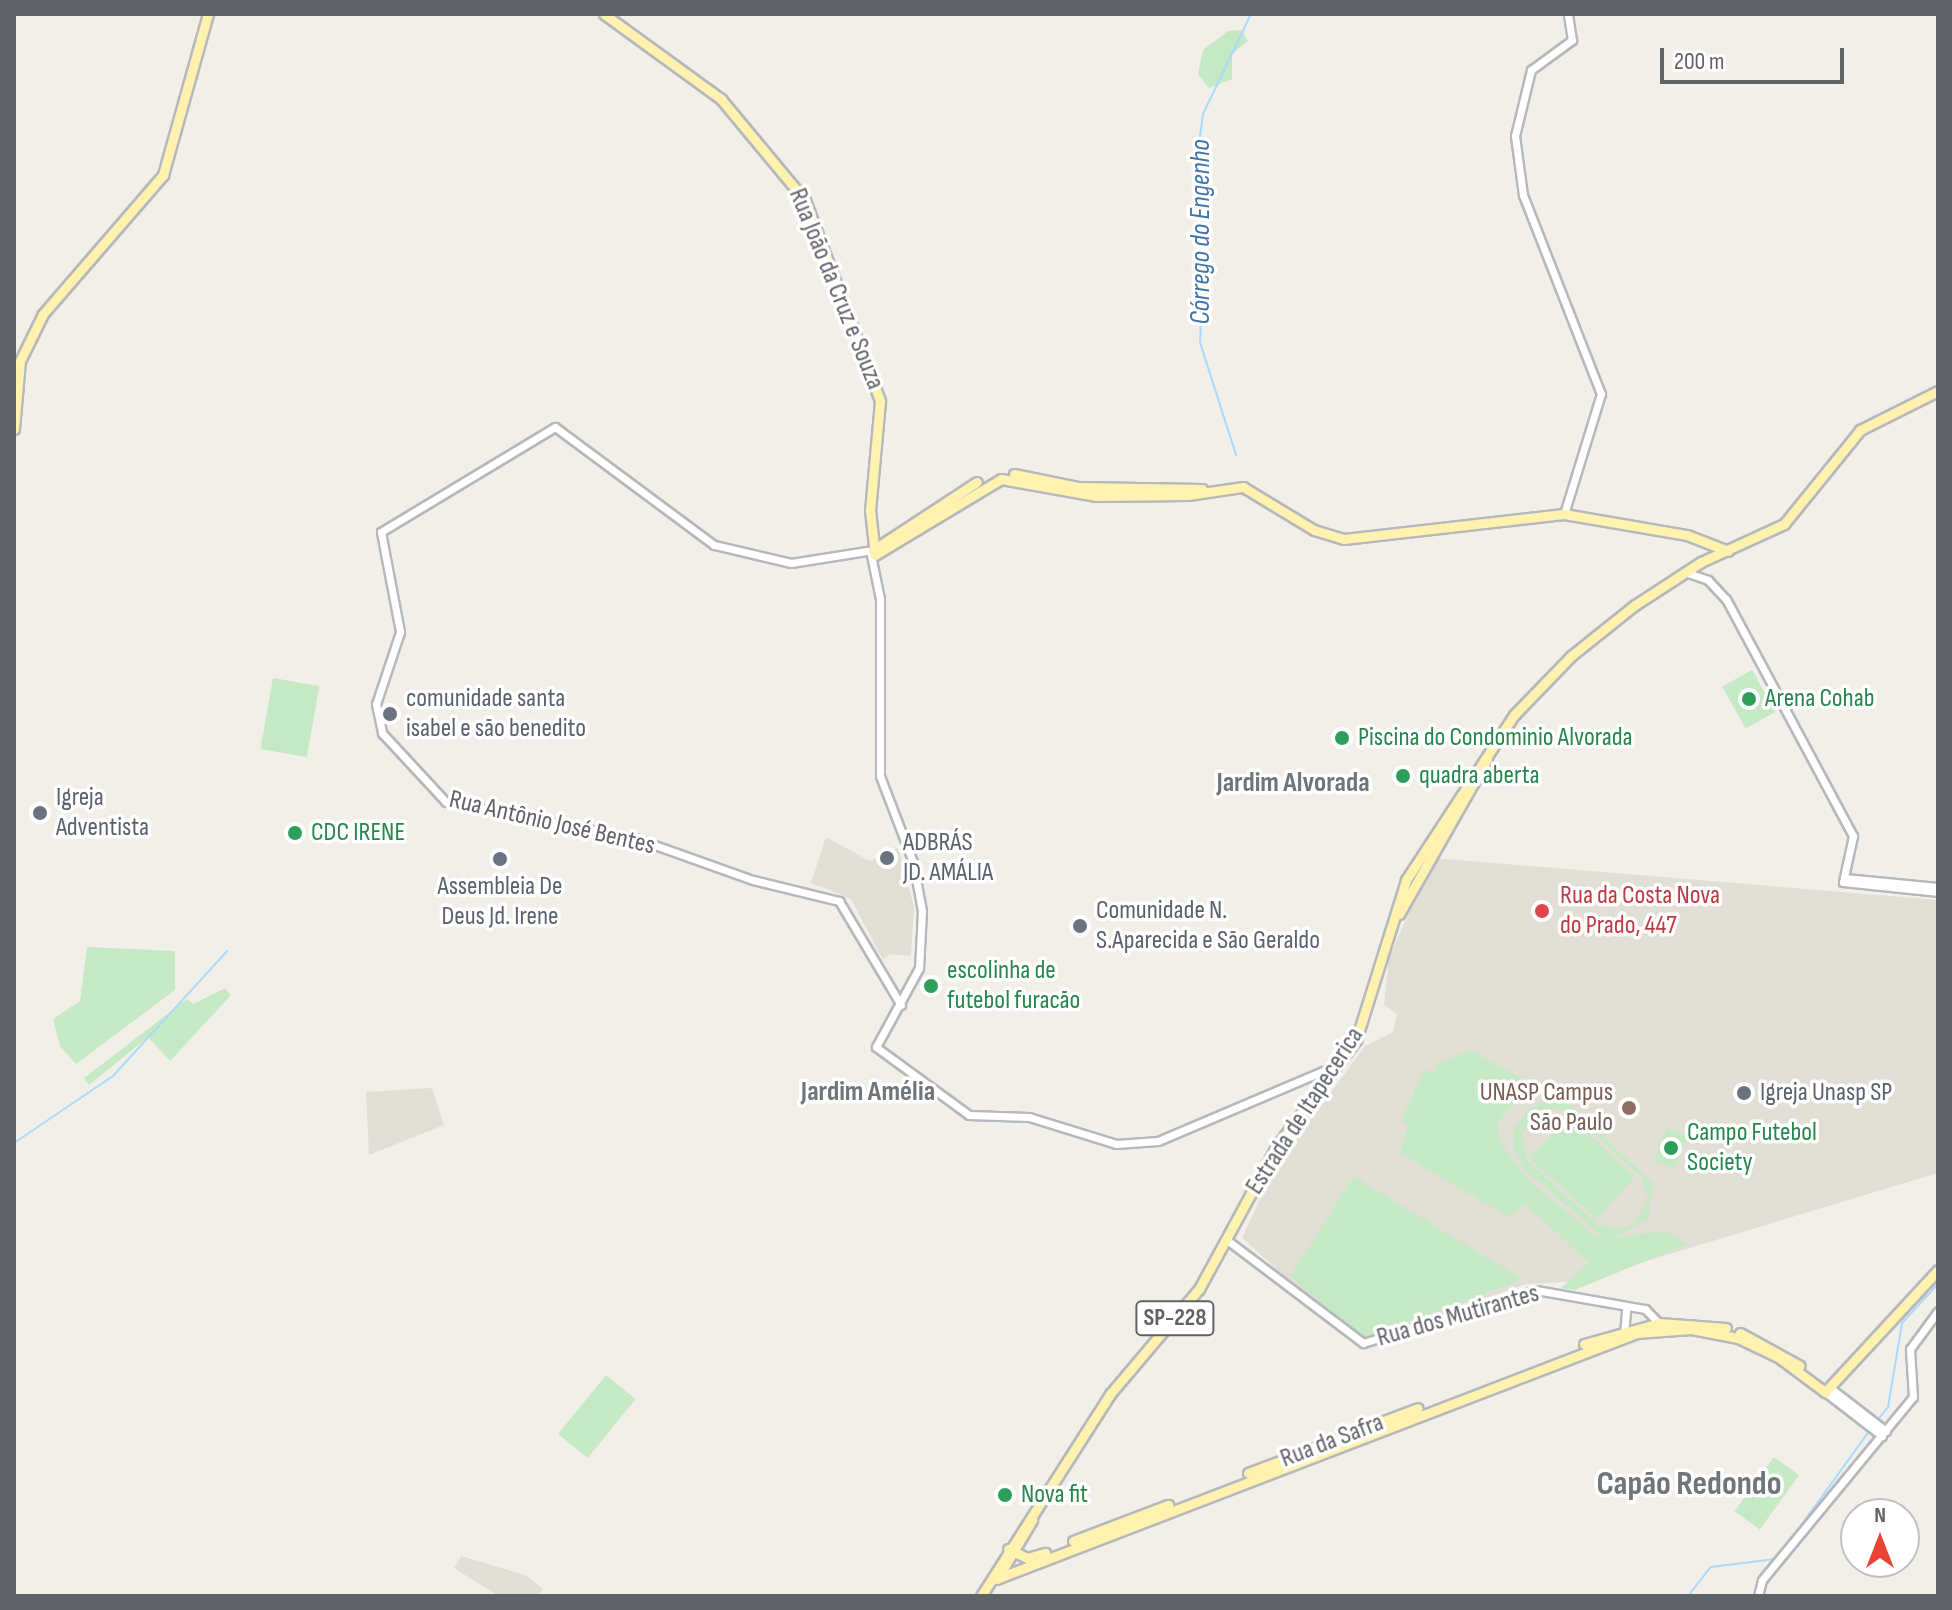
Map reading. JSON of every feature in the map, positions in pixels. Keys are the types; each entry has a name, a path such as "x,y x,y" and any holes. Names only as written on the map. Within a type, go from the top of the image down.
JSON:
{"main road":[{"path":"14,429 20,361 43,314 160,182 208,14"},
{"name":"Rua João da Cruz e Souza","path":"604,14 721,99 805,200 880,401 874,552"},
{"name":"Estrada de Itapecerica","path":"982,1596 1111,1393 1199,1289 1276,1147 1339,1064 1370,1004 1390,931 1499,737 1571,656 1701,562 1784,524 1860,430 1938,391"},
{"path":"874,552 1001,479 1096,496 1248,489 1314,530 1344,539 1564,514 1705,541 1728,551"},
{"path":"1701,562 1705,541"},
{"path":"1370,1004 1374,1017"},
{"path":"1824,1388 1938,1261"},
{"path":"1824,1388 1938,1270"},
{"path":"1659,1323 1697,1323 1751,1337 1824,1388"},
{"name":"Rua da Safra","path":"1011,1550 1036,1557 1623,1333 1659,1323"},
{"path":"1623,1333 1661,1329 1718,1333 1778,1357 1824,1388"},
{"name":"Rua da Safra","path":"996,1579 1623,1333"},
{"path":"1004,1562 1017,1569"},
{"name":"Estrada de Itapecerica","path":"982,1596 996,1579 1004,1562"}],"street":[{"path":"1564,514 1601,394 1523,195 1515,136 1531,70 1544,55 1570,43 1568,14"},
{"name":"Rua Antônio José Bentes","path":"874,552 791,563 714,545 555,427 381,532 400,632 394,657 378,693 378,722 446,802 620,834 753,880 824,894 849,909 901,1005"},
{"path":"874,552 880,776 913,862 922,911 919,968 876,1047 969,1115 1029,1117 1131,1145 1158,1141 1339,1064"},
{"path":"1685,572 1708,580 1726,599 1831,793 1854,840 1843,880 1938,890"},
{"name":"Rua dos Mutirantes","path":"1227,1240 1363,1343 1536,1290 1626,1310"},
{"path":"1623,1333 1626,1310 1645,1309 1659,1323"},
{"path":"1758,1596 1762,1580 1913,1397 1910,1349 1938,1311"},
{"path":"1824,1388 1882,1432"}],"shaded area":[{"path":"826,837 870,861 898,848 914,907 911,956 890,954 883,960 851,899 811,883"},
{"name":"UNASP Campus São Paulo","path":"1433,858 1938,900 1938,1173 1580,1281 1526,1284 1366,1341 1351,1335 1242,1238 1273,1171 1365,1046 1393,1032 1397,1014 1384,1005 1389,958"},
{"path":"432,1088 444,1125 369,1155 366,1092"},
{"path":"461,1556 525,1575 543,1589 538,1596 499,1596 454,1568"}],"green space":[{"path":"1242,30 1248,41 1232,54 1232,79 1209,88 1198,74 1203,50 1228,31"},
{"name":"Arena Cohab","path":"1752,670 1775,712 1746,728 1722,686"},
{"path":"273,678 319,686 307,757 260,749"},
{"path":"87,947 175,951 175,990 76,1064 60,1046 53,1019 80,1001"},
{"path":"225,988 231,995 170,1061 148,1037 89,1085 84,1078 187,999 193,1004"},
{"path":"1470,1050 1529,1082 1497,1124 1501,1143 1528,1179 1594,1235 1602,1236 1525,1170 1513,1148 1514,1129 1529,1109 1546,1101 1571,1105 1653,1183 1648,1220 1613,1238 1665,1231 1687,1244 1575,1290 1561,1288 1589,1263 1525,1204 1509,1217 1400,1154 1408,1125 1401,1121 1424,1070 1433,1072 1437,1064","holes":["1556,1108 1576,1117 1641,1177 1648,1199 1635,1223 1619,1229 1597,1224 1527,1160 1522,1133 1537,1113 1556,1131 1528,1157 1596,1219 1635,1177 1571,1117 1558,1128 1541,1111"]},
{"name":"Campo Futebol Society","path":"1667,1128 1687,1136 1674,1169 1654,1160"},
{"path":"1354,1176 1523,1279 1364,1339 1290,1276"},
{"path":"606,1375 636,1399 588,1458 558,1434"},
{"path":"1774,1457 1799,1475 1760,1529 1735,1511"}],"waterway":[{"name":"Córrego do Engenho","path":"1236,455 1200,342 1206,227 1196,166 1203,114 1251,14"},
{"path":"14,1143 113,1076 227,951"},
{"path":"1876,1422 1888,1407 1902,1323 1938,1284"},
{"path":"1787,1545 1870,1430"},
{"path":"1688,1596 1711,1567 1776,1559"}],"place":[{"name":"Arena Cohab","path":"1749,699"},
{"name":"comunidade santa isabel e são benedito","path":"390,714"},
{"name":"Piscina do Condominio Alvorada","path":"1342,738"},
{"name":"quadra aberta","path":"1403,776"},
{"name":"Igreja Adventista","path":"40,813"},
{"name":"CDC IRENE","path":"295,833"},
{"name":"ADBRÁS JD. AMÁLIA","path":"887,858"},
{"name":"Assembleia De Deus Jd. Irene","path":"500,859"},
{"name":"Rua da Costa Nova do Prado, 447","path":"1542,911"},
{"name":"Comunidade N. S.Aparecida e São Geraldo","path":"1080,926"},
{"name":"escolinha de futebol furacão","path":"931,986"},
{"name":"Igreja Unasp SP","path":"1744,1093"},
{"name":"UNASP Campus São Paulo","path":"1629,1108"},
{"name":"Campo Futebol Society","path":"1671,1148"},
{"name":"Nova fit","path":"1005,1495"}],"district":[{"name":"Jardim Alvorada","path":"1293,783"},
{"name":"Jardim Amélia","path":"868,1092"},
{"name":"Capão Redondo","path":"1689,1484"}]}
